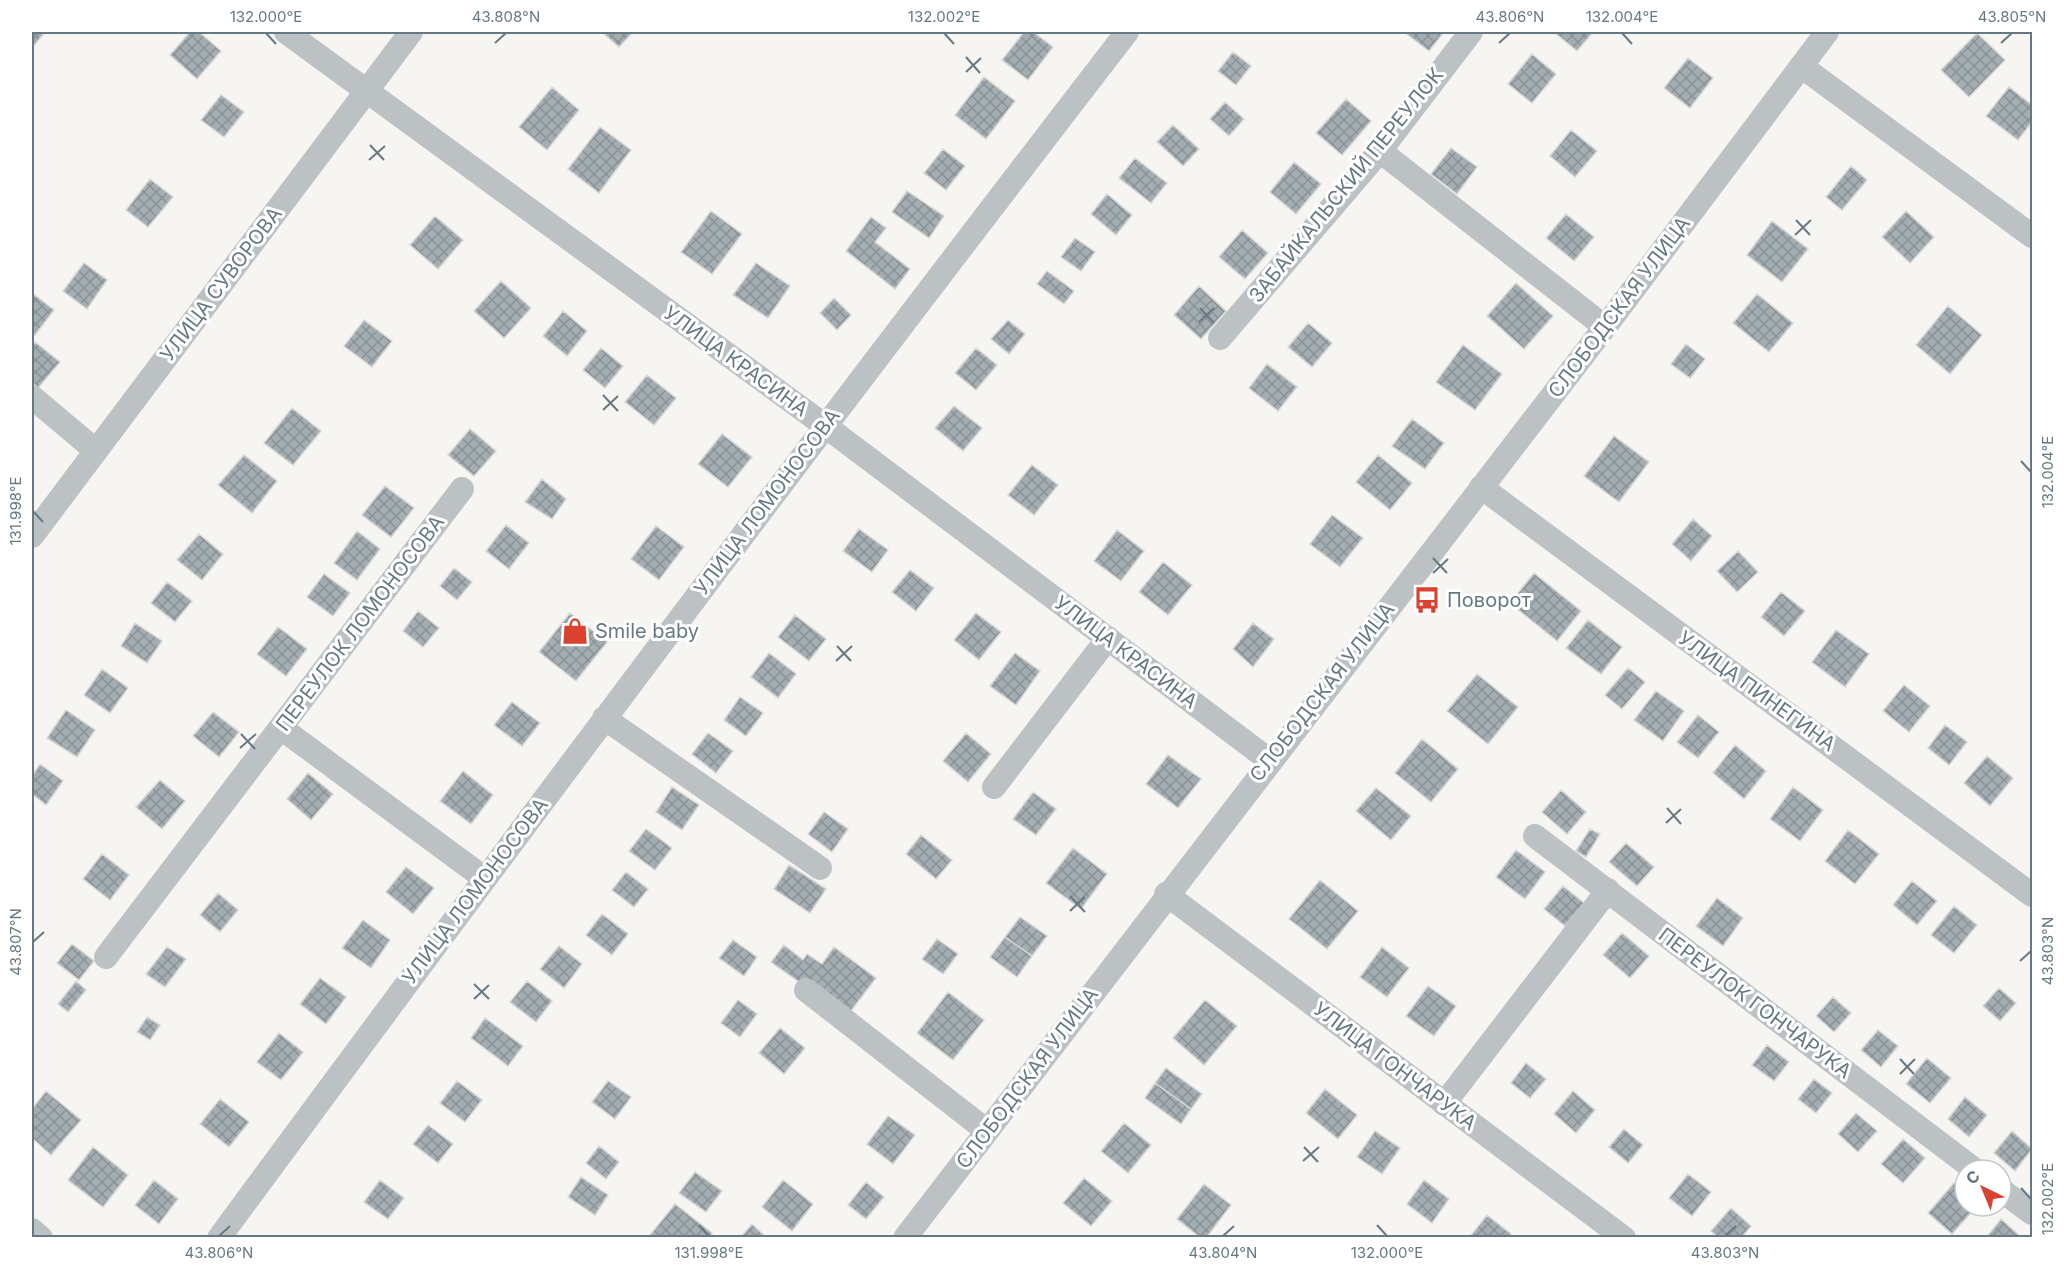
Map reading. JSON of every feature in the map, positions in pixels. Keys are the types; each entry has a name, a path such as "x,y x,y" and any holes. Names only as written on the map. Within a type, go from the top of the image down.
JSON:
{"street":[{"name":"УЛИЦА КРАСИНА","path":"286,32 824,425 1269,760"},
{"name":"УЛИЦА СУВОРОВА","path":"32,536 411,32"},
{"name":"УЛИЦА ЛОМОНОСОВА","path":"219,1238 484,878 824,425 1127,32"},
{"name":"ЗАБАЙКАЛЬСКИЙ ПЕРЕУЛОК","path":"1220,338 1380,151 1471,32"},
{"name":"СЛОБОДСКАЯ УЛИЦА","path":"904,1238 1269,760 1605,327 1827,32"},
{"path":"1800,66 2032,236"},
{"path":"1380,151 1605,327"},
{"path":"32,397 95,450"},
{"name":"УЛИЦА ПИНЕГИНА","path":"1481,487 2032,895"},
{"name":"ПЕРЕУЛОК ЛОМОНОСОВА","path":"106,957 462,489"},
{"path":"994,787 1108,638"},
{"path":"604,718 820,868"},
{"path":"280,728 484,878"},
{"name":"ПЕРЕУЛОК ГОНЧАРУКА","path":"1535,836 1959,1158"},
{"path":"1444,1104 1608,890"},
{"name":"УЛИЦА ГОНЧАРУКА","path":"1166,894 1624,1238"},
{"path":"806,990 987,1131"},
{"path":"2013,1199 2032,1214"},
{"path":"32,1230 41,1238"}],"building":[{"path":"32,32 45,32 32,48"},
{"path":"190,32 199,32 221,51 197,79 170,55"},
{"path":"602,32 633,32 619,47"},
{"path":"1024,32 1033,32 1053,47 1028,80 1002,60"},
{"path":"1404,32 1444,32 1429,51"},
{"path":"1554,32 1593,32 1577,51"},
{"path":"1977,33 2005,60 1969,97 1941,70"},
{"path":"1233,52 1251,66 1236,85 1218,71"},
{"path":"1532,54 1556,74 1532,103 1508,84"},
{"path":"1688,58 1713,78 1690,108 1664,88"},
{"path":"984,77 1015,101 986,139 955,115"},
{"path":"552,87 579,110 547,150 519,127"},
{"path":"2009,87 2032,105 2032,122 2018,140 1986,116"},
{"path":"221,95 244,112 224,137 201,120"},
{"path":"1346,99 1371,121 1342,155 1316,133"},
{"path":"1225,102 1244,119 1229,136 1210,119"},
{"path":"1173,125 1199,149 1183,166 1157,142"},
{"path":"600,127 631,150 599,193 568,169"},
{"path":"1571,130 1597,151 1575,177 1550,156"},
{"path":"1451,148 1477,167 1457,194 1431,174"},
{"path":"943,149 965,166 946,190 924,173"},
{"path":"1135,158 1167,183 1151,203 1119,178"},
{"path":"1294,162 1321,184 1296,214 1270,192"},
{"path":"1851,166 1867,180 1842,210 1826,197"},
{"path":"150,179 173,197 148,227 126,210"},
{"path":"907,191 944,216 929,238 892,212"},
{"path":"1107,194 1132,215 1116,235 1091,214"},
{"path":"711,211 742,234 712,274 681,252"},
{"path":"1906,211 1934,237 1910,263 1882,237"},
{"path":"1566,214 1594,237 1574,261 1546,238"},
{"path":"435,216 463,240 438,269 410,245"},
{"path":"871,217 886,228 875,242 910,269 895,289 846,251"},
{"path":"1772,221 1808,249 1782,282 1747,255"},
{"path":"1242,230 1268,253 1245,279 1219,257"},
{"path":"1075,238 1095,252 1081,271 1061,257"},
{"path":"84,263 107,280 87,309 63,291"},
{"path":"756,263 790,286 768,318 733,295"},
{"path":"1047,271 1074,291 1064,304 1037,284"},
{"path":"501,281 531,308 504,338 474,311"},
{"path":"1516,283 1553,316 1524,349 1487,316"},
{"path":"1199,286 1226,311 1201,339 1174,315"},
{"path":"32,293 54,310 35,335 32,332"},
{"path":"1757,294 1793,323 1769,352 1733,323"},
{"path":"834,298 851,315 837,330 820,313"},
{"path":"1948,306 1982,335 1950,374 1916,345"},
{"path":"563,311 587,331 567,356 543,336"},
{"path":"364,320 392,341 372,367 344,346"},
{"path":"1008,320 1025,334 1009,354 991,339"},
{"path":"1308,323 1332,343 1312,367 1288,347"},
{"path":"35,342 60,362 38,388 32,382 32,346"},
{"path":"1686,344 1705,359 1690,378 1671,364"},
{"path":"1463,345 1502,374 1475,410 1436,382"},
{"path":"601,348 623,366 605,388 583,370"},
{"path":"976,348 997,365 976,390 955,373"},
{"path":"1267,364 1297,387 1278,411 1249,388"},
{"path":"647,375 676,398 654,425 625,402"},
{"path":"954,406 982,428 963,451 935,428"},
{"path":"292,408 321,431 293,465 264,443"},
{"path":"1412,419 1444,443 1425,469 1392,446"},
{"path":"470,429 496,451 474,476 448,455"},
{"path":"722,434 752,457 728,487 698,464"},
{"path":"1614,436 1649,462 1619,502 1584,476"},
{"path":"244,455 277,481 252,513 218,485"},
{"path":"1378,455 1412,483 1390,510 1356,482"},
{"path":"1032,465 1058,485 1034,515 1008,495"},
{"path":"542,479 566,499 552,519 525,502"},
{"path":"385,486 414,508 391,537 362,515"},
{"path":"1332,515 1363,538 1340,567 1310,544"},
{"path":"1693,519 1712,536 1691,561 1672,544"},
{"path":"506,525 529,543 509,569 486,551"},
{"path":"656,526 684,547 659,580 631,559"},
{"path":"859,529 888,550 872,572 843,551"},
{"path":"1117,530 1144,551 1121,581 1094,561"},
{"path":"357,531 380,549 357,580 334,563"},
{"path":"199,534 223,554 202,580 177,560"},
{"path":"1738,551 1758,572 1737,592 1717,571"},
{"path":"1163,562 1192,585 1168,615 1139,592"},
{"path":"454,568 472,582 457,600 440,586"},
{"path":"910,570 934,588 916,611 892,592"},
{"path":"1534,573 1581,611 1557,641 1510,603"},
{"path":"324,574 350,593 333,616 307,597"},
{"path":"167,582 192,601 175,622 151,603"},
{"path":"1781,592 1805,611 1784,636 1761,617"},
{"path":"418,611 439,628 423,647 403,631"},
{"path":"570,613 607,642 576,681 539,652"},
{"path":"976,613 1001,632 979,660 954,640"},
{"path":"795,615 826,639 809,661 778,637"},
{"path":"1588,620 1622,647 1601,674 1566,648"},
{"path":"135,623 162,641 147,663 121,646"},
{"path":"1253,623 1274,639 1253,667 1233,649"},
{"path":"278,627 307,649 286,676 257,654"},
{"path":"1836,630 1869,654 1845,687 1812,662"},
{"path":"769,653 796,674 778,698 751,677"},
{"path":"1015,653 1040,671 1016,705 990,686"},
{"path":"1628,668 1645,682 1622,709 1605,695"},
{"path":"102,669 128,688 110,713 84,695"},
{"path":"1477,674 1518,707 1488,744 1447,711"},
{"path":"1904,685 1930,706 1909,732 1883,711"},
{"path":"1656,691 1684,711 1663,741 1634,720"},
{"path":"740,697 763,713 746,736 724,720"},
{"path":"512,702 540,723 522,746 494,725"},
{"path":"66,710 95,730 77,757 47,738"},
{"path":"213,712 239,732 219,757 193,736"},
{"path":"1698,715 1719,732 1698,758 1677,742"},
{"path":"1945,725 1967,742 1949,765 1928,748"},
{"path":"708,733 733,751 716,773 692,754"},
{"path":"966,733 991,754 968,782 943,761"},
{"path":"1422,739 1458,769 1431,802 1395,773"},
{"path":"1735,745 1766,771 1744,799 1713,773"},
{"path":"1168,755 1201,779 1178,808 1146,784"},
{"path":"1987,756 2013,778 1990,806 1964,783"},
{"path":"40,764 63,781 46,805 32,794 32,776"},
{"path":"463,771 493,795 471,824 440,801"},
{"path":"308,773 333,794 311,820 287,799"},
{"path":"160,780 185,801 162,829 136,807"},
{"path":"672,787 699,805 682,830 656,812"},
{"path":"1793,787 1823,810 1800,841 1770,819"},
{"path":"1376,788 1411,816 1391,840 1356,811"},
{"path":"1561,790 1586,812 1567,834 1542,812"},
{"path":"1033,792 1056,809 1036,835 1013,819"},
{"path":"824,812 848,829 832,852 808,834"},
{"path":"646,829 672,848 655,870 629,851"},
{"path":"1590,829 1600,834 1586,857 1576,851"},
{"path":"1848,830 1879,854 1855,884 1825,861"},
{"path":"921,835 952,860 936,879 906,854"},
{"path":"1626,843 1654,867 1637,886 1609,862"},
{"path":"1073,848 1107,874 1081,909 1046,883"},
{"path":"1516,850 1545,872 1525,899 1496,877"},
{"path":"102,854 129,875 110,900 83,879"},
{"path":"789,865 826,889 810,913 774,889"},
{"path":"406,867 434,888 413,914 386,892"},
{"path":"626,872 648,889 634,907 612,890"},
{"path":"1320,880 1358,911 1327,949 1289,919"},
{"path":"1912,881 1937,901 1917,925 1893,905"},
{"path":"1563,886 1584,903 1565,926 1544,909"},
{"path":"218,893 238,910 220,932 200,915"},
{"path":"1717,898 1743,918 1723,946 1696,926"},
{"path":"1954,906 1977,925 1954,953 1931,935"},
{"path":"602,914 628,934 612,955 586,935"},
{"path":"1020,917 1047,936 1032,956 1005,937"},
{"path":"363,920 390,940 371,968 342,948"},
{"path":"1622,933 1649,956 1630,978 1603,955"},
{"path":"1005,937 1032,956 1017,977 990,957"},
{"path":"937,939 958,954 943,974 922,959"},
{"path":"733,940 757,957 744,976 719,958"},
{"path":"72,944 94,961 79,980 57,963"},
{"path":"784,945 803,960 807,954 822,964 834,947 876,978 847,1016 771,962"},
{"path":"559,946 582,964 564,988 540,969"},
{"path":"167,947 186,959 165,987 146,974"},
{"path":"1382,947 1409,968 1387,997 1360,977"},
{"path":"320,978 346,997 326,1024 300,1004"},
{"path":"76,981 86,990 68,1012 58,1004"},
{"path":"527,981 552,1001 536,1022 510,1002"},
{"path":"1428,986 1456,1006 1434,1036 1406,1016"},
{"path":"1999,988 2016,1003 2000,1021 1983,1006"},
{"path":"948,992 984,1020 953,1060 917,1033"},
{"path":"1833,997 1851,1013 1834,1032 1816,1016"},
{"path":"738,1000 757,1014 740,1037 721,1023"},
{"path":"1205,1000 1237,1026 1204,1065 1173,1038"},
{"path":"147,1017 160,1025 150,1040 137,1032"},
{"path":"485,1018 523,1046 508,1066 471,1038"},
{"path":"780,1028 805,1048 784,1074 759,1053"},
{"path":"1878,1030 1898,1046 1881,1067 1861,1050"},
{"path":"279,1033 303,1052 281,1080 257,1062"},
{"path":"1767,1045 1789,1062 1774,1081 1752,1065"},
{"path":"1927,1058 1951,1078 1930,1103 1906,1084"},
{"path":"1526,1063 1546,1079 1530,1098 1511,1083"},
{"path":"1166,1068 1202,1094 1191,1109 1155,1083"},
{"path":"1814,1079 1832,1093 1816,1113 1798,1099"},
{"path":"457,1081 482,1100 465,1122 440,1103"},
{"path":"608,1081 631,1097 615,1119 592,1102"},
{"path":"1155,1083 1191,1109 1181,1124 1145,1098"},
{"path":"1325,1089 1357,1115 1338,1139 1306,1113"},
{"path":"46,1091 81,1120 51,1155 32,1138 32,1109"},
{"path":"1573,1091 1595,1110 1576,1133 1554,1114"},
{"path":"1965,1097 1987,1115 1969,1137 1948,1119"},
{"path":"220,1099 249,1122 229,1147 200,1124"},
{"path":"1856,1113 1877,1131 1858,1152 1838,1134"},
{"path":"888,1116 915,1135 893,1164 867,1144"},
{"path":"1124,1123 1151,1145 1128,1173 1101,1151"},
{"path":"428,1125 453,1144 438,1163 413,1144"},
{"path":"1624,1129 1643,1145 1628,1163 1609,1147"},
{"path":"1375,1131 1400,1148 1382,1174 1357,1157"},
{"path":"2012,1131 2032,1149 2015,1171 2013,1158 2000,1158 1994,1153"},
{"path":"1903,1139 1925,1158 1903,1183 1881,1164"},
{"path":"599,1146 619,1162 606,1179 586,1163"},
{"path":"93,1147 128,1175 103,1207 68,1180"},
{"path":"695,1172 722,1191 706,1212 679,1193"},
{"path":"1688,1174 1711,1192 1692,1216 1669,1198"},
{"path":"581,1177 608,1195 595,1215 568,1197"},
{"path":"1084,1178 1112,1201 1091,1226 1063,1203"},
{"path":"154,1180 178,1199 159,1224 135,1205"},
{"path":"380,1180 404,1198 388,1219 364,1202"},
{"path":"783,1180 813,1204 792,1231 762,1207"},
{"path":"1424,1180 1449,1199 1432,1223 1407,1204"},
{"path":"866,1182 884,1197 866,1219 848,1205"},
{"path":"1204,1184 1231,1205 1206,1238 1201,1238 1177,1219"},
{"path":"1953,1184 1953,1218 1966,1218 1952,1234 1928,1213"},
{"path":"675,1204 712,1233 709,1238 654,1238 650,1235"},
{"path":"1731,1208 1751,1226 1741,1238 1719,1238 1711,1231"},
{"path":"1487,1215 1511,1234 1508,1238 1469,1238"},
{"path":"2001,1219 2022,1238 1986,1238"},
{"path":"752,1224 767,1238 740,1238"}],"place":[{"name":"Поворот","path":"1427,600"},
{"name":"Smile baby","path":"575,631"}]}
